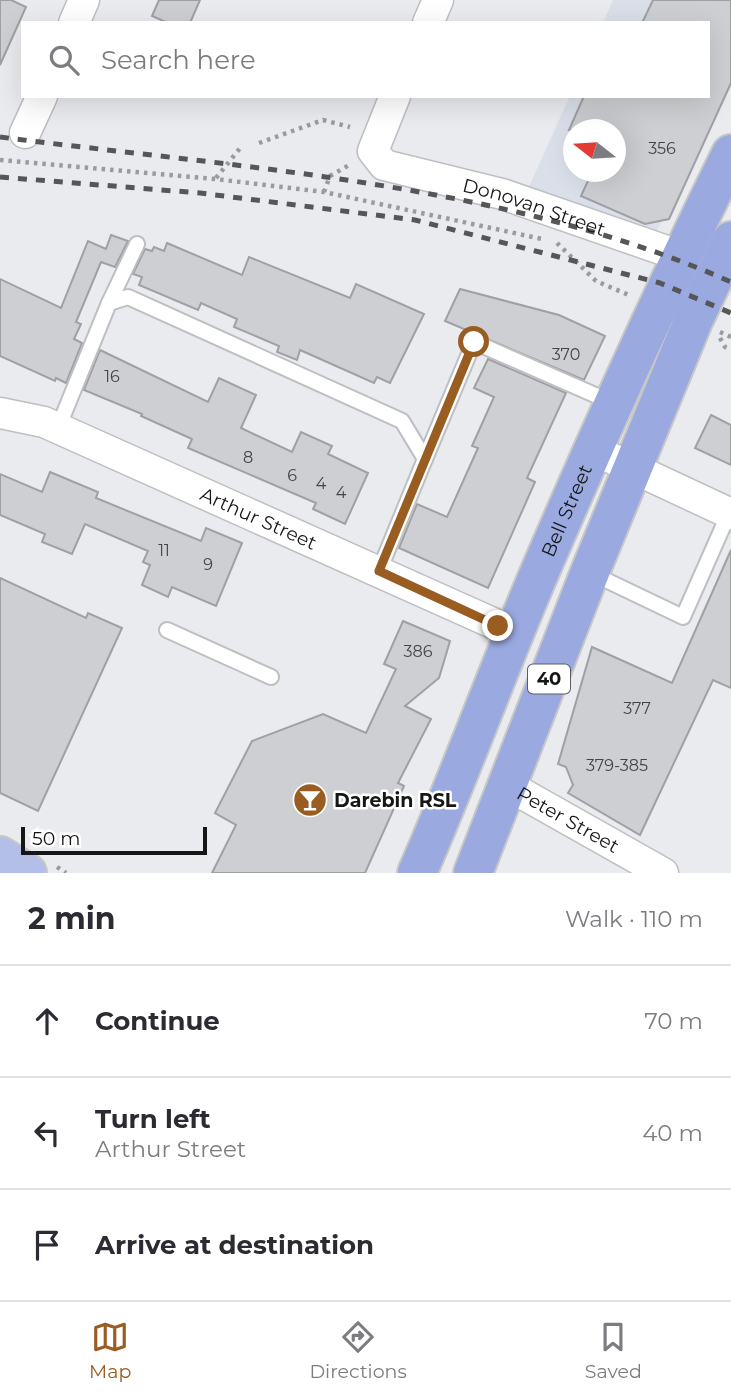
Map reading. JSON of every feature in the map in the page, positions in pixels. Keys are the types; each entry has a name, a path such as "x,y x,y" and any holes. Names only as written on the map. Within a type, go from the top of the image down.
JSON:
{"highway":[{"name":"Bell Street","path":"417,873 456,784 515,633 594,450 681,256 731,154"},
{"name":"40","path":"473,873 590,572 693,321 731,241"}],"main road":[{"path":"0,856 27,873"}],"street":[{"path":"75,21 84,0"},
{"path":"429,21 438,0"},
{"path":"25,133 41,98"},
{"path":"379,158 394,98"},
{"name":"Donovan Street","path":"379,158 502,194 681,256"},
{"name":"Arthur Street","path":"0,413 44,422 515,633"},
{"path":"594,450 730,514"},
{"name":"Peter Street","path":"509,786 663,873"}],"lane":[{"path":"58,428 108,303 137,244"},
{"path":"108,303 128,297 402,421 425,459"},
{"path":"379,571 474,342 615,404"},
{"path":"590,572 683,617 730,514"},
{"path":"167,630 271,677"}],"path":[{"path":"259,144 323,120 350,127"},
{"path":"215,179 241,147"},
{"path":"324,192 330,176 379,158"},
{"path":"0,160 215,179 324,192 555,242 596,281 636,298"},
{"path":"717,331 725,347 731,350"}],"shaded area":[{"path":"613,0 731,0 731,73 646,254 517,213 569,98 710,98 710,21 604,21"}],"building":[{"path":"0,0 11,0 26,7 0,65"},
{"path":"159,0 200,0 191,21 163,21 152,16"},
{"path":"653,0 731,0 731,83 669,219 645,224 581,196 587,182 626,182 626,119 574,119 583,98 710,98 710,21 643,21"},
{"path":"111,235 128,241 115,267 101,262 76,322 81,324 74,339 82,343 66,383 56,378 55,381 0,356 0,279 61,308 88,241 106,249"},
{"path":"167,243 242,275 249,257 350,298 356,284 424,314 390,383 377,377 374,383 300,350 297,360 277,352 279,346 234,327 237,319 201,303 198,310 139,285 142,277 133,274 145,249 152,251 154,247 164,251"},
{"path":"460,289 559,315 605,336 584,380 445,321"},
{"path":"100,350 208,402 219,378 256,395 241,428 292,452 301,432 332,446 328,454 368,473 345,524 313,509 316,503 188,448 192,439 141,416 142,414 84,390"},
{"path":"488,359 566,393 527,478 535,482 488,588 399,548 417,504 447,517 478,448 472,446 494,397 474,388"},
{"path":"711,415 731,425 731,465 695,448"},
{"path":"50,472 98,492 96,498 201,541 206,528 242,543 216,606 172,587 168,597 142,585 150,565 143,562 148,551 85,524 72,554 42,542 45,534 0,515 0,474 42,492"},
{"path":"731,550 731,688 713,680 640,835 568,793 573,785 566,767 558,764 592,647 672,683"},
{"path":"0,578 86,618 88,613 122,628 38,811 0,793"},
{"name":"Darebin RSL","path":"403,621 450,641 439,678 405,706 431,719 398,783 404,786 365,873 212,873 236,825 215,813 252,741 323,714 366,733 396,669 384,664"}],"railway":[{"path":"0,137 278,170 465,201 557,222 646,249 731,282"},
{"path":"0,177 200,193 415,220 660,283 731,313"}],"place":[{"name":"Darebin RSL","path":"310,800"}],"route":[{"path":"474,342 379,571 498,626"}]}
